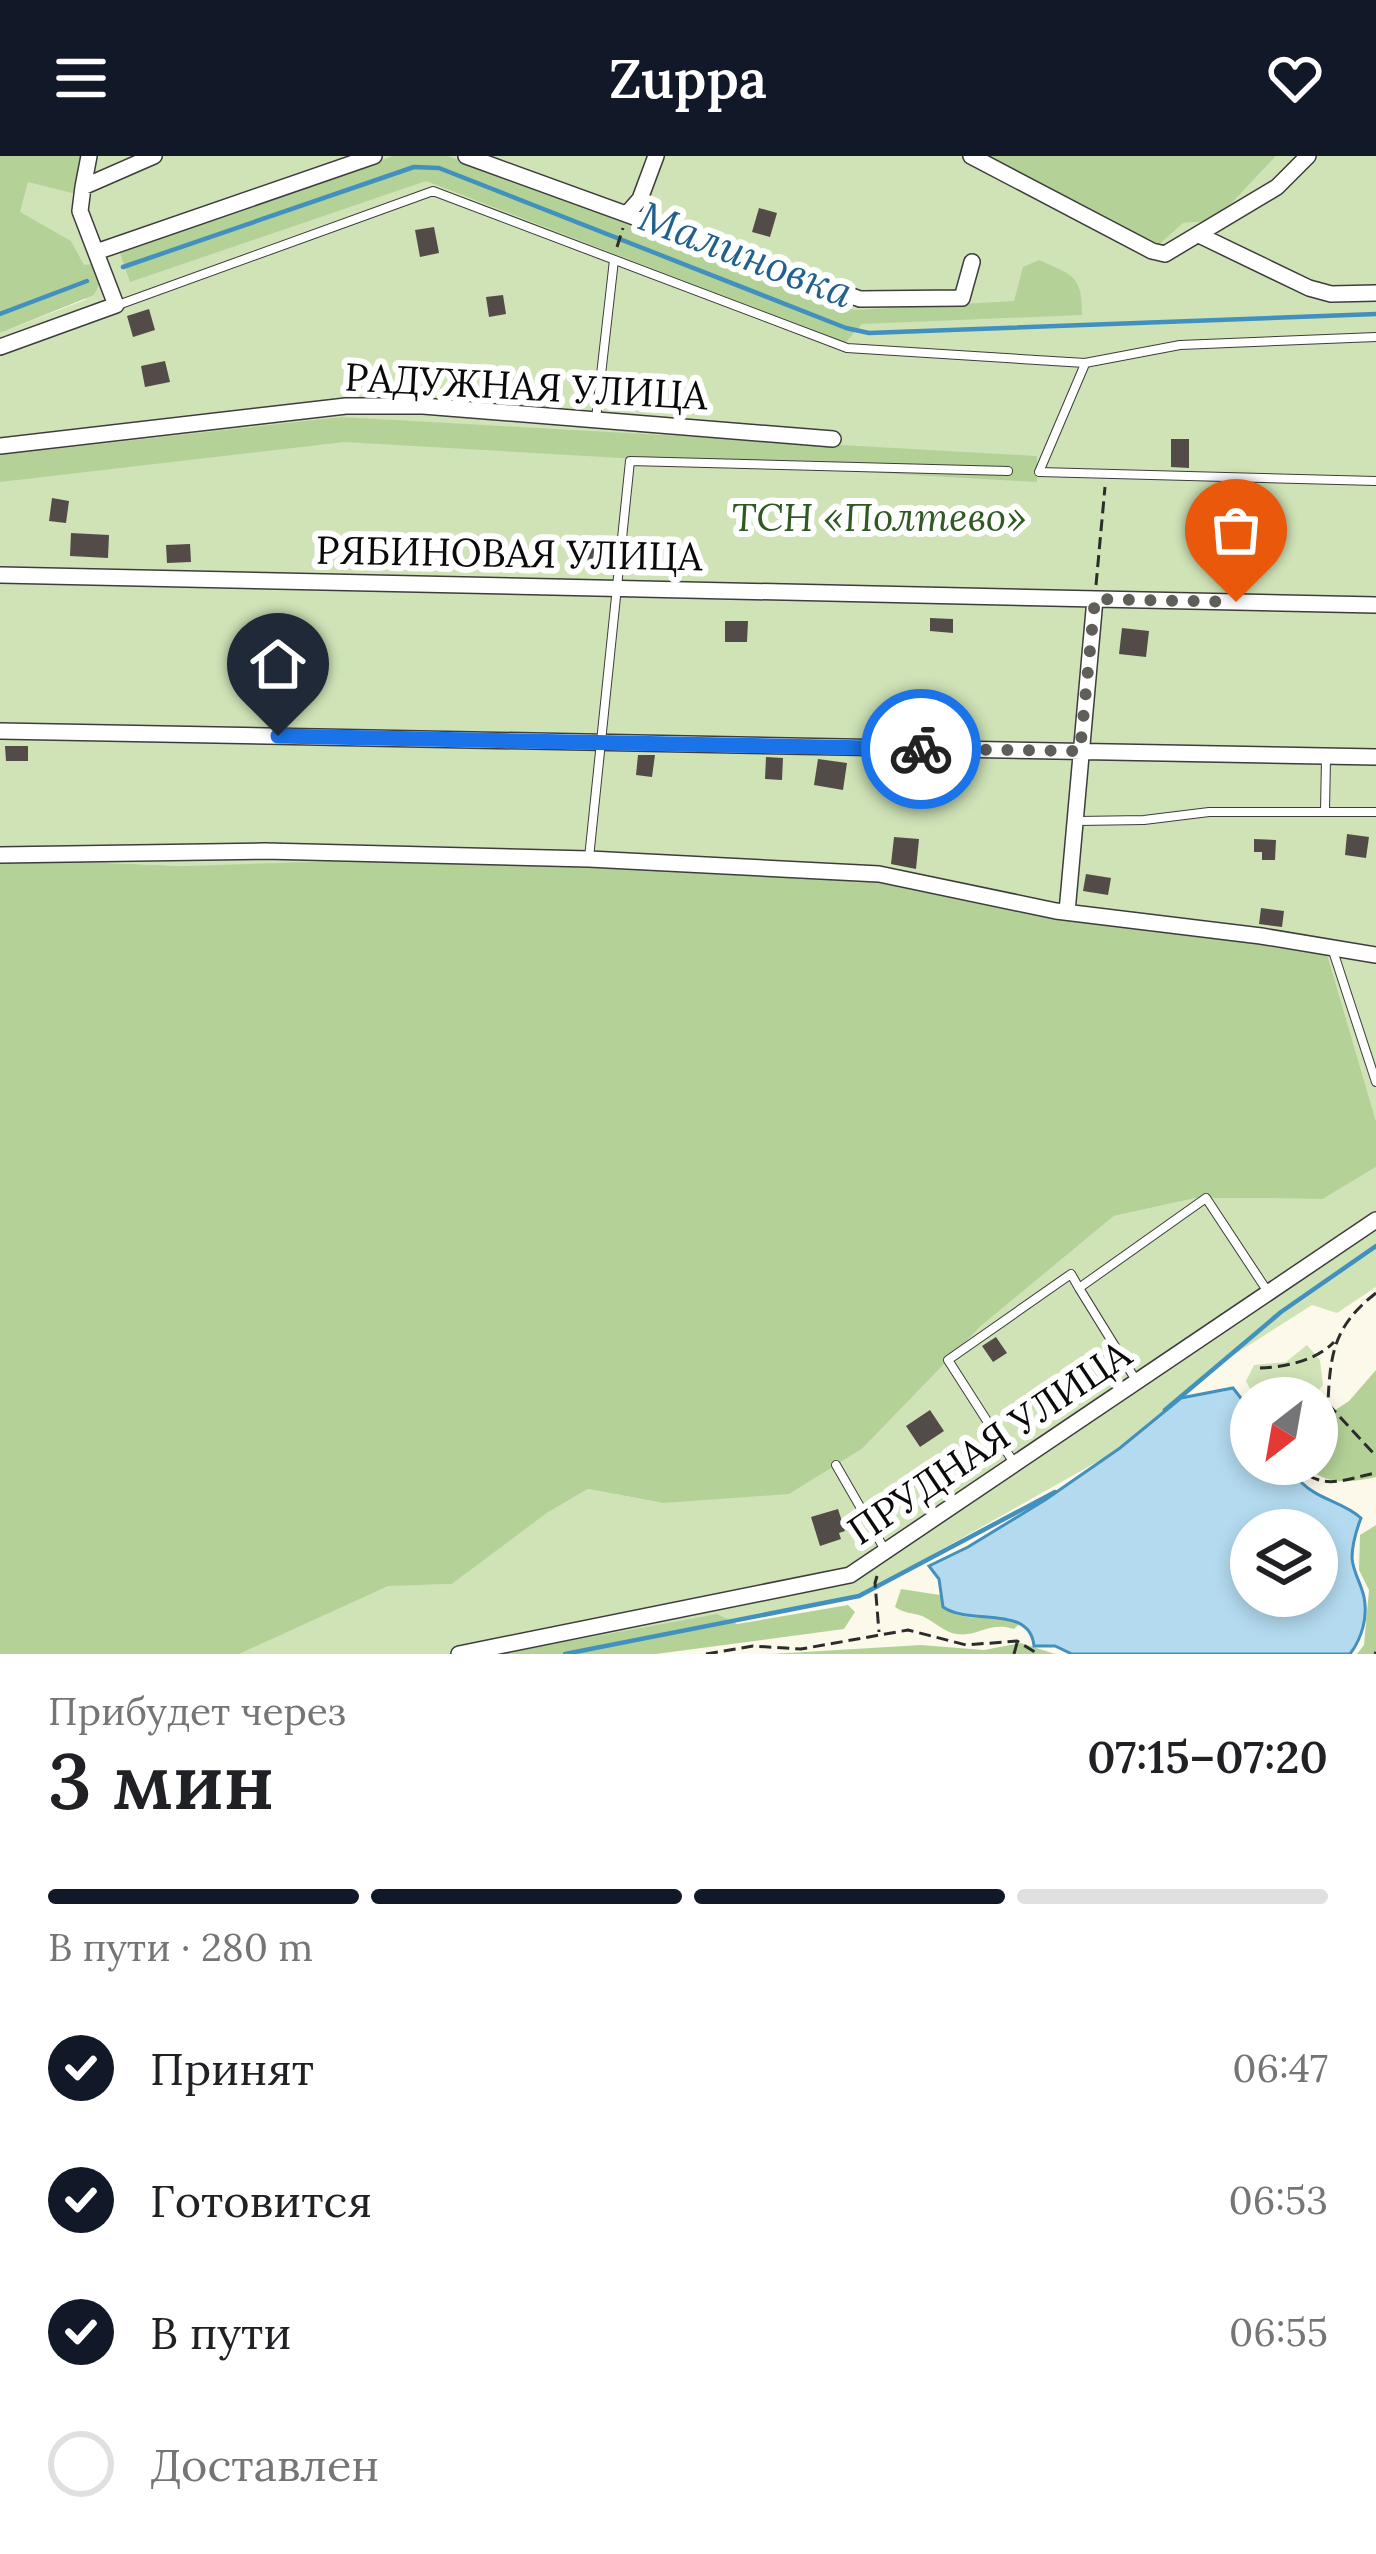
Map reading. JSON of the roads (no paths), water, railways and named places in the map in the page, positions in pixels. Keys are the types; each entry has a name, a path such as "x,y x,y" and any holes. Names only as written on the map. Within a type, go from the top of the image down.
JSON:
{"street":[{"path":"0,347 116,305 80,211 89,156"},
{"path":"83,187 154,156"},
{"path":"96,252 374,156"},
{"path":"466,156 860,299 962,298 972,262"},
{"path":"627,214 640,199 656,156"},
{"path":"971,156 1159,254 1172,251 1277,187 1308,156"},
{"path":"1198,235 1309,288 1330,294 1376,293"},
{"name":"РАДУЖНАЯ УЛИЦА","path":"0,446 346,406 423,406 833,439"},
{"name":"РЯБИНОВАЯ УЛИЦА","path":"0,575 1376,605"},
{"path":"1067,912 1095,599"},
{"path":"0,731 1376,757"},
{"path":"0,855 265,851 589,859 879,874 1067,912 1376,955"},
{"name":"ПРУДНАЯ УЛИЦА","path":"459,1654 850,1575 1376,1220"}],"lane":[{"path":"116,305 433,191 847,349 1085,364 1180,345 1376,338"},
{"path":"596,419 614,260"},
{"path":"1085,364 1039,472 1376,481"},
{"path":"589,859 631,461 1008,471"},
{"path":"1325,811 1326,756"},
{"path":"1075,821 1209,812 1376,812"},
{"path":"1332,947 1376,1082"},
{"path":"1079,1288 1207,1198 1268,1293"},
{"path":"1015,1464 948,1360 1071,1274 1137,1382"},
{"path":"836,1465 885,1552"}],"water":[{"path":"1230,1389 1230,1485 1305,1485 1361,1518 1352,1558 1365,1612 1361,1634 1350,1654 1072,1654 1055,1646 1034,1646 1030,1633 1011,1620 943,1607 939,1579 929,1566 1045,1500 1181,1398"}],"waterway":[{"name":"Малиновка","path":"123,267 414,167 439,168 869,333 1376,314"},
{"name":"Малиновка","path":"0,314 87,281"},
{"path":"1165,1410 1281,1312 1376,1246"},
{"path":"565,1654 859,1596 1055,1492"}],"park label":[{"name":"ТСН «Полтево»","path":"879,517"}]}
